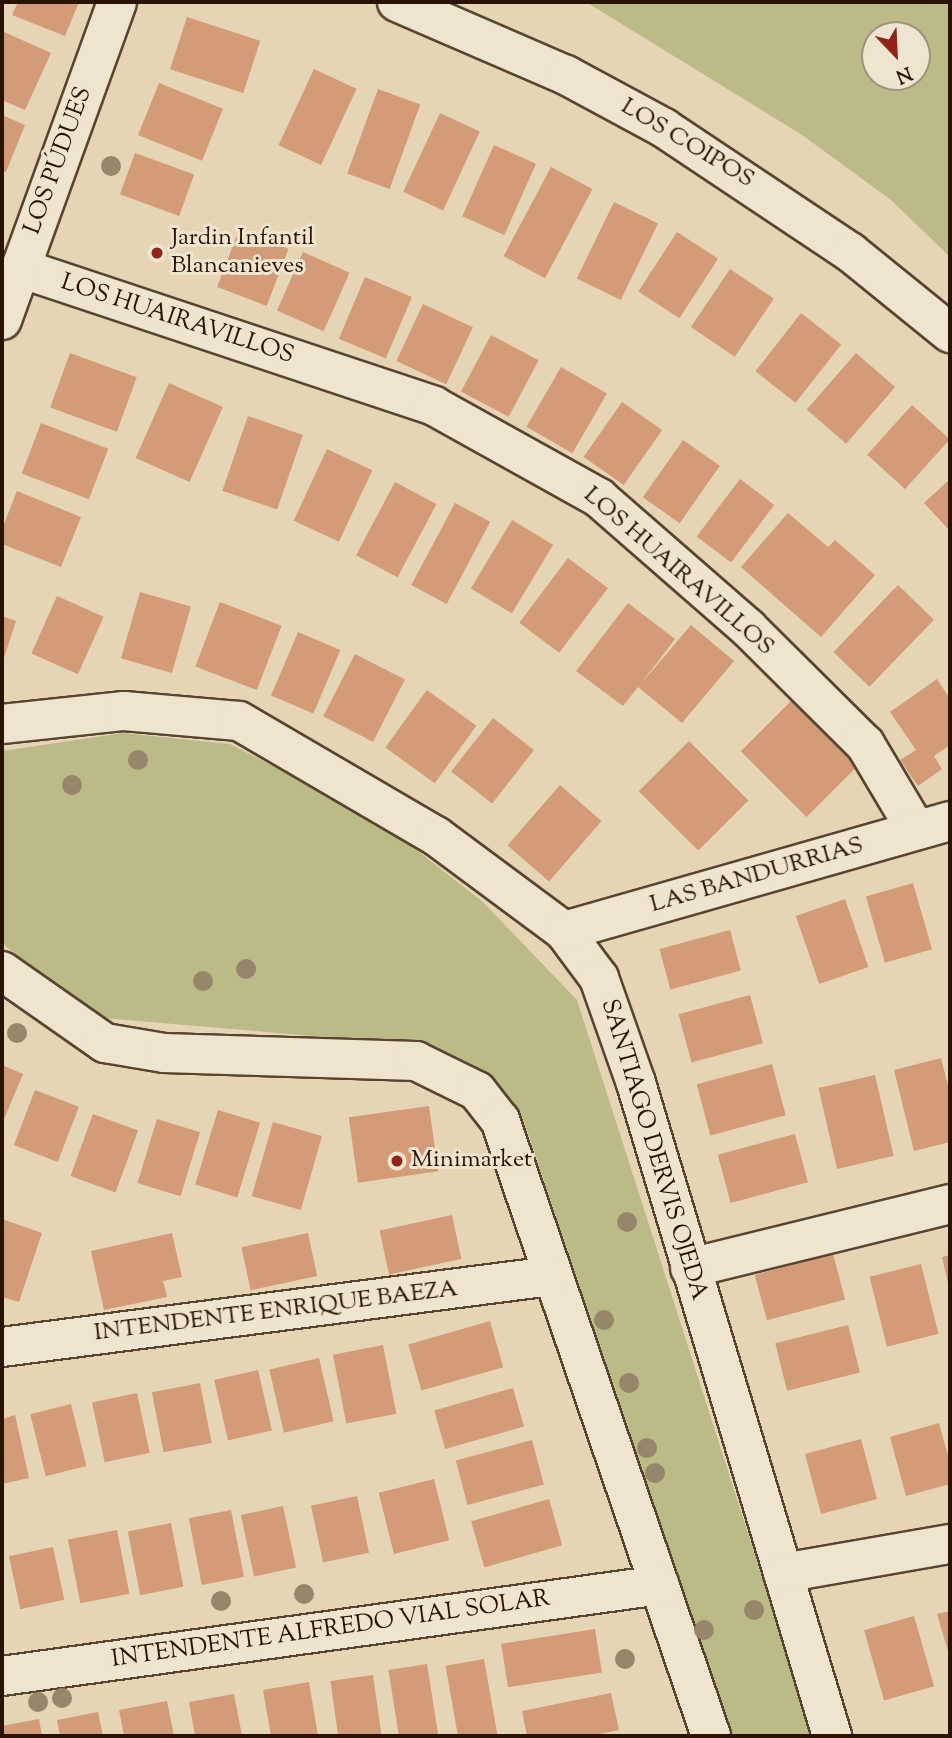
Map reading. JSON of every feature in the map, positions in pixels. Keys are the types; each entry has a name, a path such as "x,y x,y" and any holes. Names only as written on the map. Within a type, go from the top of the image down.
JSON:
{"street":[{"name":"LOS PÚDUES","path":"2,320 117,2"},
{"name":"LOS COIPOS","path":"397,2 566,75 664,128 850,252 950,333"},
{"name":"LOS HUAIRAVILLOS","path":"20,268 434,406 599,498 748,628 865,744 933,825"},
{"name":"SANTIAGO DERVIS OJEDA","path":"2,724 124,711 239,721 436,835 564,931 599,978 636,1083 832,1736"},
{"name":"LAS BANDURRIAS","path":"564,931 933,825"},
{"path":"2,971 104,1044 164,1053 416,1061 450,1074 477,1091 500,1120 551,1276 711,1736"},
{"path":"690,1268 950,1204"},
{"name":"INTENDENTE ENRIQUE BAEZA","path":"2,1347 551,1276"},
{"path":"783,1573 950,1544"},
{"name":"INTENDENTE ALFREDO VIAL SOLAR","path":"2,1676 660,1585"}],"shaded area":[{"path":"586,2 950,2 950,257 891,200 802,135"},
{"path":"123,733 230,744 378,820 483,902 577,1000 813,1736 733,1736 523,1119 486,1075 445,1051 396,1043 91,1017 2,943 2,751"}],"building":[{"path":"18,2 79,2 65,36 12,15"},
{"path":"187,17 260,41 243,93 170,69"},
{"path":"2,31 51,53 25,110 2,100"},
{"path":"314,69 357,89 321,165 279,145"},
{"path":"159,83 223,109 202,161 138,135"},
{"path":"378,89 420,104 390,189 347,174"},
{"path":"440,113 480,132 443,210 403,192"},
{"path":"2,115 25,125 6,172 2,171"},
{"path":"494,145 536,164 504,235 462,216"},
{"path":"135,153 194,175 179,216 120,194"},
{"path":"551,167 592,189 545,278 504,256"},
{"path":"614,202 658,223 621,300 577,278"},
{"path":"239,230 288,249 267,306 217,287"},
{"path":"677,232 718,259 679,318 638,292"},
{"path":"303,252 350,273 324,331 277,310"},
{"path":"730,269 774,299 735,357 691,327"},
{"path":"365,277 412,297 386,359 339,339"},
{"path":"423,304 473,327 446,384 396,361"},
{"path":"801,313 841,344 796,403 755,371"},
{"path":"491,335 539,360 509,417 461,392"},
{"path":"70,353 137,377 117,432 50,408"},
{"path":"856,353 895,387 846,444 807,410"},
{"path":"561,367 607,394 572,453 526,427"},
{"path":"169,383 223,407 190,482 136,458"},
{"path":"622,402 662,430 624,485 584,457"},
{"path":"912,405 950,439 905,489 867,455"},
{"path":"248,416 303,435 277,510 222,491"},
{"path":"41,423 108,449 89,499 22,473"},
{"path":"683,440 720,466 680,523 643,497"},
{"path":"327,449 372,470 339,542 294,521"},
{"path":"740,479 774,505 731,562 697,537"},
{"path":"950,479 950,531 924,503"},
{"path":"395,482 436,504 398,577 356,555"},
{"path":"17,491 81,517 61,567 2,544 2,529"},
{"path":"455,503 490,522 447,604 411,585"},
{"path":"788,513 828,547 835,540 875,575 821,637 741,567"},
{"path":"512,520 553,545 512,613 471,589"},
{"path":"568,558 608,588 559,653 519,623"},
{"path":"898,585 934,620 869,687 833,652"},
{"path":"140,592 191,607 172,673 121,658"},
{"path":"57,596 104,617 78,674 31,654"},
{"path":"220,602 282,626 257,690 195,666"},
{"path":"628,603 675,639 640,685 691,625 734,661 682,723 638,687 623,706 576,671"},
{"path":"2,616 16,621 2,664"},
{"path":"298,632 340,650 313,713 271,696"},
{"path":"355,654 405,679 373,742 323,716"},
{"path":"937,679 950,699 950,745 934,756 942,769 918,786 900,760 916,750 890,712"},
{"path":"427,690 476,726 435,783 385,747"},
{"path":"791,701 857,767 807,817 741,751"},
{"path":"493,718 534,750 492,804 451,772"},
{"path":"689,741 748,800 698,851 639,791"},
{"path":"560,785 602,821 549,881 508,845"},
{"path":"913,883 932,949 885,963 866,897"},
{"path":"845,899 868,967 819,984 796,916"},
{"path":"730,930 741,971 670,989 659,949"},
{"path":"750,995 763,1043 691,1062 679,1014"},
{"path":"941,1058 950,1093 950,1142 914,1151 894,1070"},
{"path":"772,1064 786,1115 710,1135 697,1084"},
{"path":"2,1065 23,1074 2,1124"},
{"path":"875,1075 894,1156 837,1169 818,1088"},
{"path":"35,1090 79,1107 58,1162 14,1145"},
{"path":"429,1106 438,1171 358,1183 349,1117"},
{"path":"218,1110 260,1123 237,1197 195,1185"},
{"path":"93,1114 138,1130 116,1192 70,1176"},
{"path":"157,1119 200,1132 180,1196 137,1183"},
{"path":"273,1122 322,1136 301,1210 252,1196"},
{"path":"795,1134 808,1182 731,1203 718,1155"},
{"path":"452,1215 461,1259 389,1274 380,1230"},
{"path":"2,1219 42,1233 19,1302 2,1297"},
{"path":"172,1233 182,1277 163,1281 167,1297 104,1310 91,1251"},
{"path":"308,1233 317,1276 251,1290 241,1247"},
{"path":"833,1254 845,1299 767,1320 755,1275"},
{"path":"950,1255 950,1288 949,1288 942,1257"},
{"path":"921,1264 938,1334 887,1347 870,1277"},
{"path":"490,1321 503,1367 422,1391 408,1344"},
{"path":"848,1325 860,1373 787,1391 775,1343"},
{"path":"383,1345 396,1414 346,1423 333,1355"},
{"path":"319,1358 334,1421 284,1433 269,1369"},
{"path":"258,1370 272,1430 228,1441 214,1380"},
{"path":"200,1383 212,1443 164,1452 152,1392"},
{"path":"513,1388 524,1426 445,1449 434,1411"},
{"path":"137,1393 150,1453 105,1462 92,1403"},
{"path":"71,1404 86,1466 46,1476 30,1414"},
{"path":"15,1415 29,1478 2,1484 2,1419"},
{"path":"939,1423 950,1463 950,1484 906,1496 890,1437"},
{"path":"861,1439 877,1499 821,1514 805,1454"},
{"path":"532,1440 544,1484 468,1505 456,1460"},
{"path":"434,1479 449,1540 394,1554 379,1493"},
{"path":"357,1496 369,1553 323,1563 311,1506"},
{"path":"549,1499 562,1545 484,1567 471,1521"},
{"path":"283,1506 296,1568 254,1577 241,1515"},
{"path":"231,1510 244,1577 202,1585 189,1518"},
{"path":"171,1523 183,1587 140,1595 128,1531"},
{"path":"117,1530 129,1594 80,1603 68,1540"},
{"path":"53,1547 64,1600 20,1609 9,1556"},
{"path":"950,1611 950,1658 937,1614"},
{"path":"914,1616 934,1686 884,1701 864,1630"},
{"path":"595,1629 602,1672 508,1687 501,1644"},
{"path":"484,1659 498,1736 458,1736 446,1666"},
{"path":"427,1664 438,1736 399,1736 388,1670"},
{"path":"373,1675 382,1736 338,1736 330,1681"},
{"path":"309,1682 318,1736 271,1736 263,1690"},
{"path":"611,1693 619,1730 590,1736 527,1736 522,1711"},
{"path":"234,1694 242,1736 195,1736 189,1702"},
{"path":"167,1701 174,1736 124,1736 119,1710"},
{"path":"98,1712 103,1736 60,1736 57,1720"},
{"path":"39,1719 42,1736 2,1736 2,1726"}],"place":[{"name":"Jardin Infantil Blancanieves","path":"157,253"},
{"name":"Minimarket","path":"397,1161"}]}
